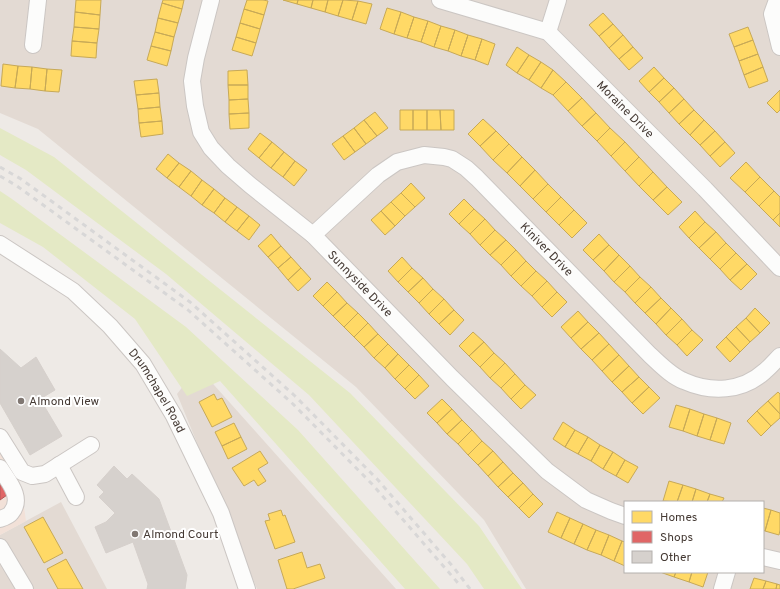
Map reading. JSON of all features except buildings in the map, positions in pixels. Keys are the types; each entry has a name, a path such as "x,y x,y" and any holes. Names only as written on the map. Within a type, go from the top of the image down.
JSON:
{"street":[{"path":"33,45 38,0"},
{"name":"Sunnyside Drive","path":"211,0 196,58 192,81 194,106 201,132 211,148 228,166 313,235 452,378 547,471 586,500 624,516"},
{"name":"Moraine Drive","path":"440,0 548,32 700,184 780,268"},
{"path":"548,32 558,0"},
{"path":"776,0 772,14 780,47"},
{"name":"Kiniver Drive","path":"313,235 378,176 396,162 424,155 452,159 466,168 477,178 650,355 666,370 683,381 707,389 732,388 743,384 764,372 780,356"},
{"name":"Drumchapel Road","path":"0,244 73,291 110,326 143,364 174,416 221,514 247,589"},
{"path":"0,437 22,472 32,476 45,474 91,445"},
{"path":"59,465 76,497"},
{"path":"0,468 15,493 17,503 11,514 0,519"},
{"path":"0,547 24,589"},
{"path":"764,557 780,562"},
{"path":"722,589 727,573"}],"shaded area":[{"path":"0,0 780,0 780,589 526,589 484,520 356,387 38,129 0,113"},
{"path":"198,367 396,589 257,589 177,394"},
{"path":"0,449 21,486 26,521 0,535"},
{"path":"61,502 107,589 0,589 0,535"}],"green space":[{"path":"0,128 54,157 350,393 479,526 522,589 484,589 467,564 309,395 166,274 26,170 0,155"},
{"path":"0,191 186,327 298,430 440,589 405,589 220,381 187,396 135,319 43,247 0,223"}],"railway":[{"path":"0,167 21,179 190,302 295,396 378,480 454,568 470,589"},
{"path":"0,176 17,186 188,310 293,404 372,484 458,583"}],"place":[{"name":"Almond View","path":"21,401"},
{"name":"Almond Court","path":"135,534"}]}
